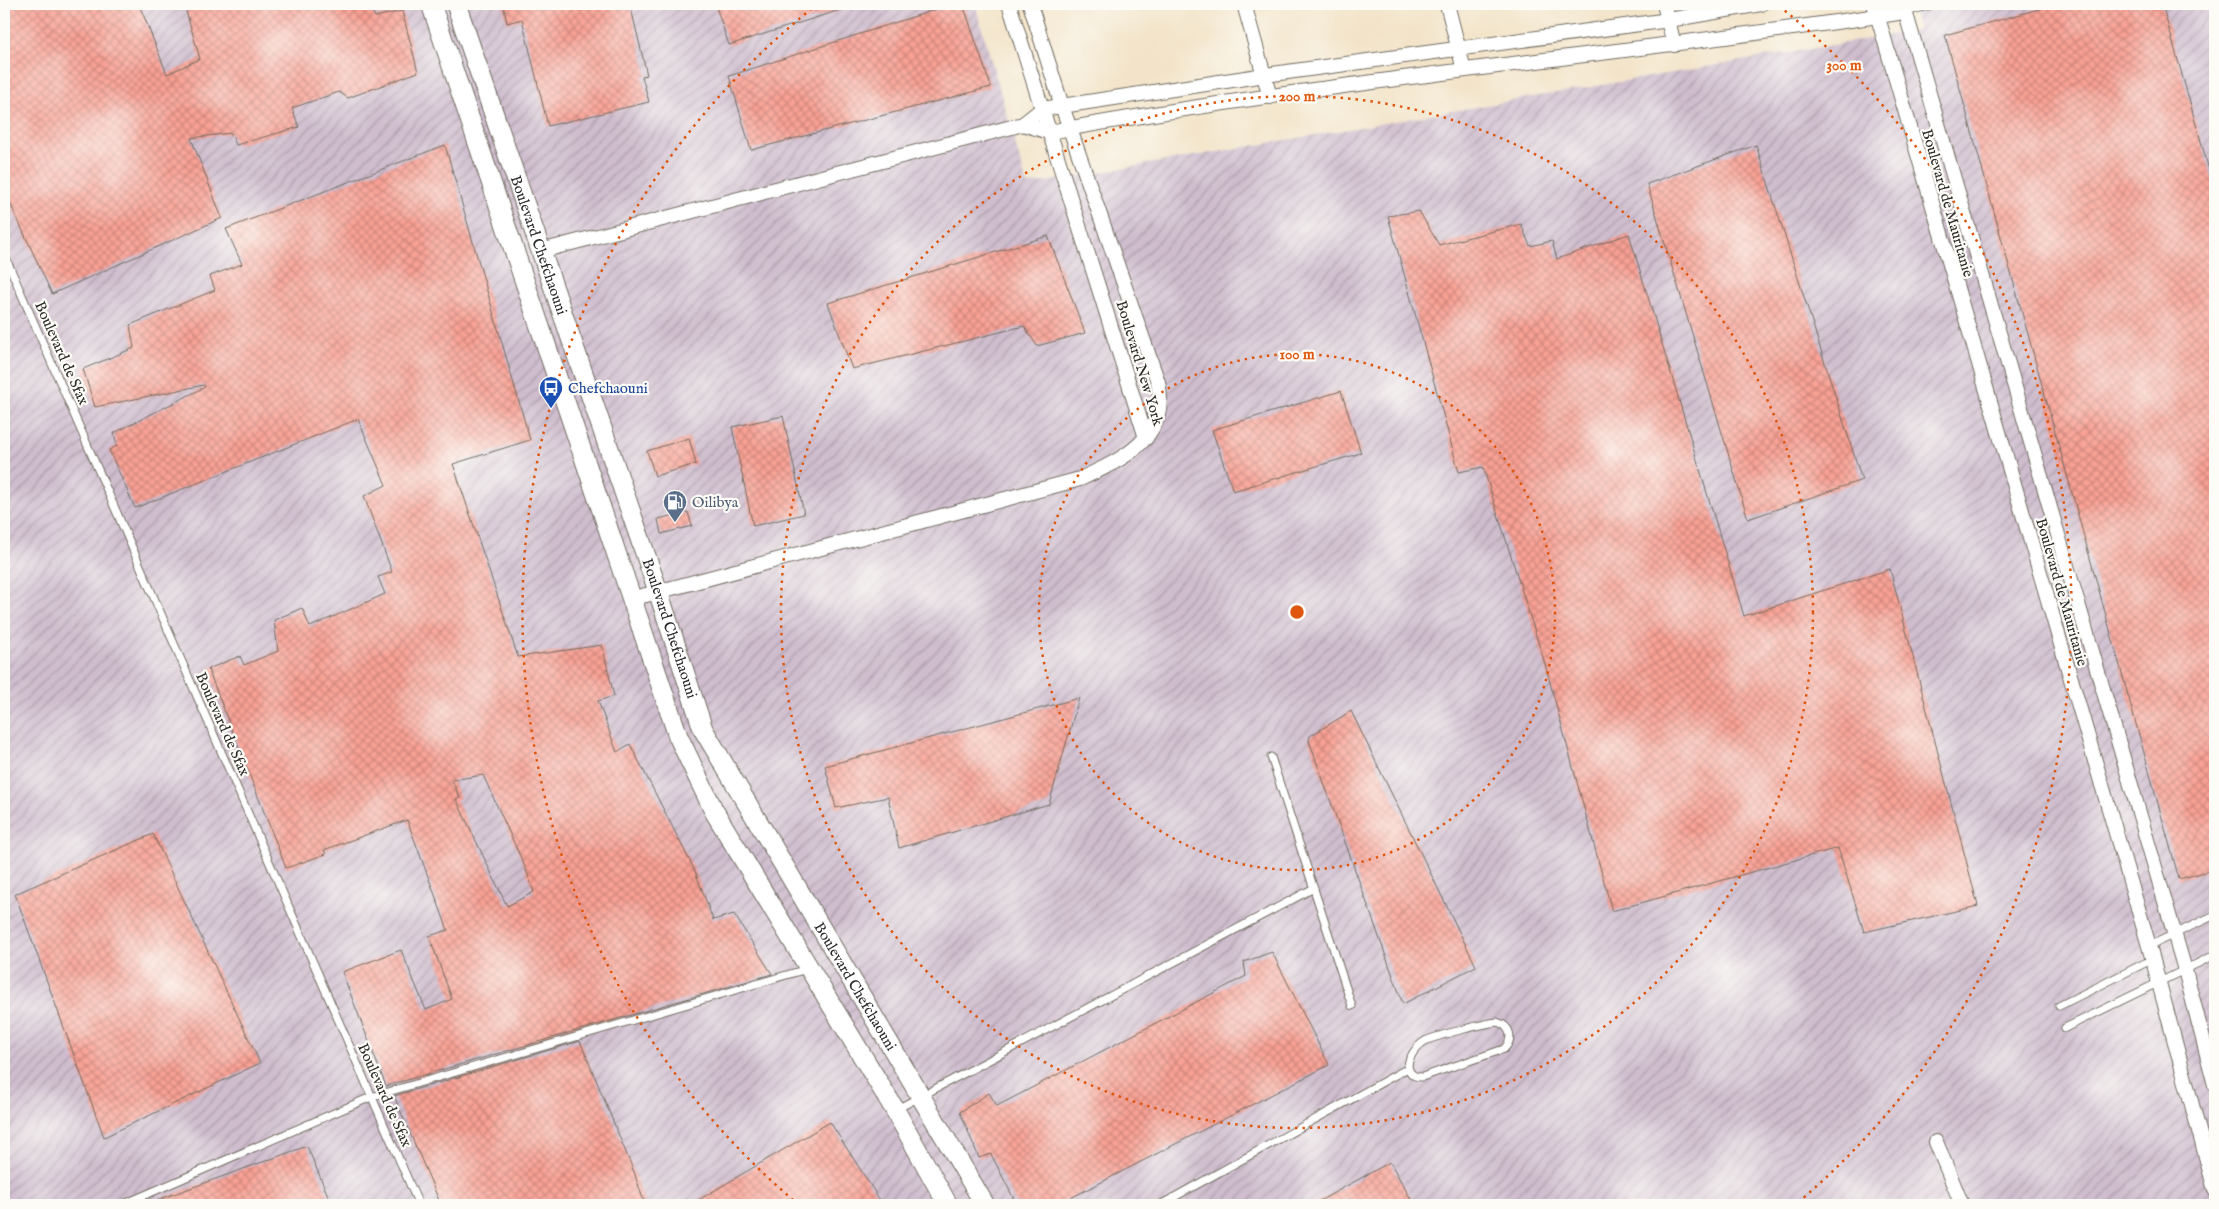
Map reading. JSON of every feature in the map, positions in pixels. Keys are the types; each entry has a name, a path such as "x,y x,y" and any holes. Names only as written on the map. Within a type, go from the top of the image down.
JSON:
{"street":[{"name":"Boulevard Chefchaouni","path":"431,4 672,720 714,811 810,968 948,1205"},
{"name":"Boulevard Chefchaouni","path":"456,4 658,591 703,729 985,1205"},
{"name":"Boulevard New York","path":"1009,4 1146,438"},
{"name":"Boulevard New York","path":"1030,4 1062,106 1158,382 1160,406 1155,424 1146,438"},
{"path":"1244,4 1270,97"},
{"path":"1446,4 1464,70"},
{"path":"1664,4 1674,45"},
{"path":"541,251 1023,124 1042,109 1265,75 1669,20 1761,4"},
{"path":"1023,124 1049,132 1270,97 1464,70 1674,45 1875,10 1904,8"},
{"name":"Boulevard de Mauritanie","path":"1904,8 2185,970 2215,1085"},
{"name":"Boulevard de Mauritanie","path":"1875,10 2149,946 2215,1190"},
{"path":"631,599 1080,479 1120,460 1146,438"},
{"path":"1936,1142 1962,1205"}],"lane":[{"path":"1904,8 1935,4"},
{"name":"Boulevard de Sfax","path":"4,254 371,1098 420,1205"},
{"path":"1270,756 1352,1006"},
{"path":"894,1110 1314,888"},
{"path":"2149,946 2215,915"},
{"path":"2065,1028 2215,955"},
{"path":"2058,1006 2153,960"},
{"path":"122,1205 371,1098 810,968"},
{"path":"1160,1205 1408,1068 1412,1055 1425,1041 1492,1023 1502,1024 1510,1032 1510,1042 1500,1052 1422,1078 1414,1076 1408,1068"}],"shaded area":[{"path":"4,4 975,4 1027,185 1919,30 1912,4 2215,4 2215,1205 4,1205"}],"building":[{"path":"4,4 139,4 167,74 200,59 184,4 369,4 375,17 402,11 418,72 348,98 339,92 292,108 299,127 236,145 231,133 191,138 222,218 52,294 4,190"},
{"path":"503,4 630,4 647,75 642,76 649,102 548,126 522,19 507,23"},
{"path":"715,4 850,4 850,7 729,45"},
{"path":"953,4 963,4 991,87 751,150 729,76"},
{"path":"2057,4 2162,4 2215,191 2215,869 2179,879 1945,35"},
{"path":"445,145 530,440 453,464 518,657 602,645 614,696 598,701 617,752 630,744 695,871 713,920 734,914 772,974 386,1086 342,972 401,950 426,1010 452,999 429,936 448,930 407,820 324,850 326,854 286,868 208,669 240,656 244,665 278,651 274,620 302,608 310,627 385,594 378,577 392,572 364,496 386,485 358,419 135,508 109,450 117,446 114,433 205,387 204,385 95,407 83,369 134,348 130,325 215,290 210,276 242,264 226,229","holes":["483,775 525,867 534,892 507,906 456,799 460,798 452,780"]},
{"path":"1756,145 1862,480 1748,519 1647,184"},
{"path":"1419,211 1439,245 1521,224 1530,246 1552,241 1557,259 1629,234 1744,616 1890,569 1978,906 1864,932 1838,848 1612,911 1545,664 1483,467 1459,472 1388,216"},
{"path":"1048,236 1085,333 1037,346 1024,326 852,369 828,303"},
{"path":"1341,391 1361,453 1233,491 1212,430"},
{"path":"783,416 804,514 753,526 732,427"},
{"path":"689,438 696,464 655,476 647,451"},
{"name":"Oilibya","path":"688,512 692,526 661,534 658,519"},
{"path":"1079,698 1049,804 899,848 888,797 836,808 825,766"},
{"path":"1351,711 1476,966 1403,1004 1309,741 1310,736"},
{"path":"153,834 260,1063 104,1137 15,894"},
{"path":"1272,952 1329,1065 1057,1205 1017,1205 991,1154 979,1158 960,1112 989,1093 997,1106 1246,976 1244,962"},
{"path":"580,1041 634,1172 645,1205 441,1205 394,1096"},
{"path":"830,1122 883,1205 690,1205"},
{"path":"307,1146 332,1205 149,1205 149,1203"},
{"path":"1390,1162 1411,1199 1401,1205 1312,1205"}],"place":[{"name":"Chefchaouni","path":"551,409"},
{"name":"Oilibya","path":"675,523"}]}
